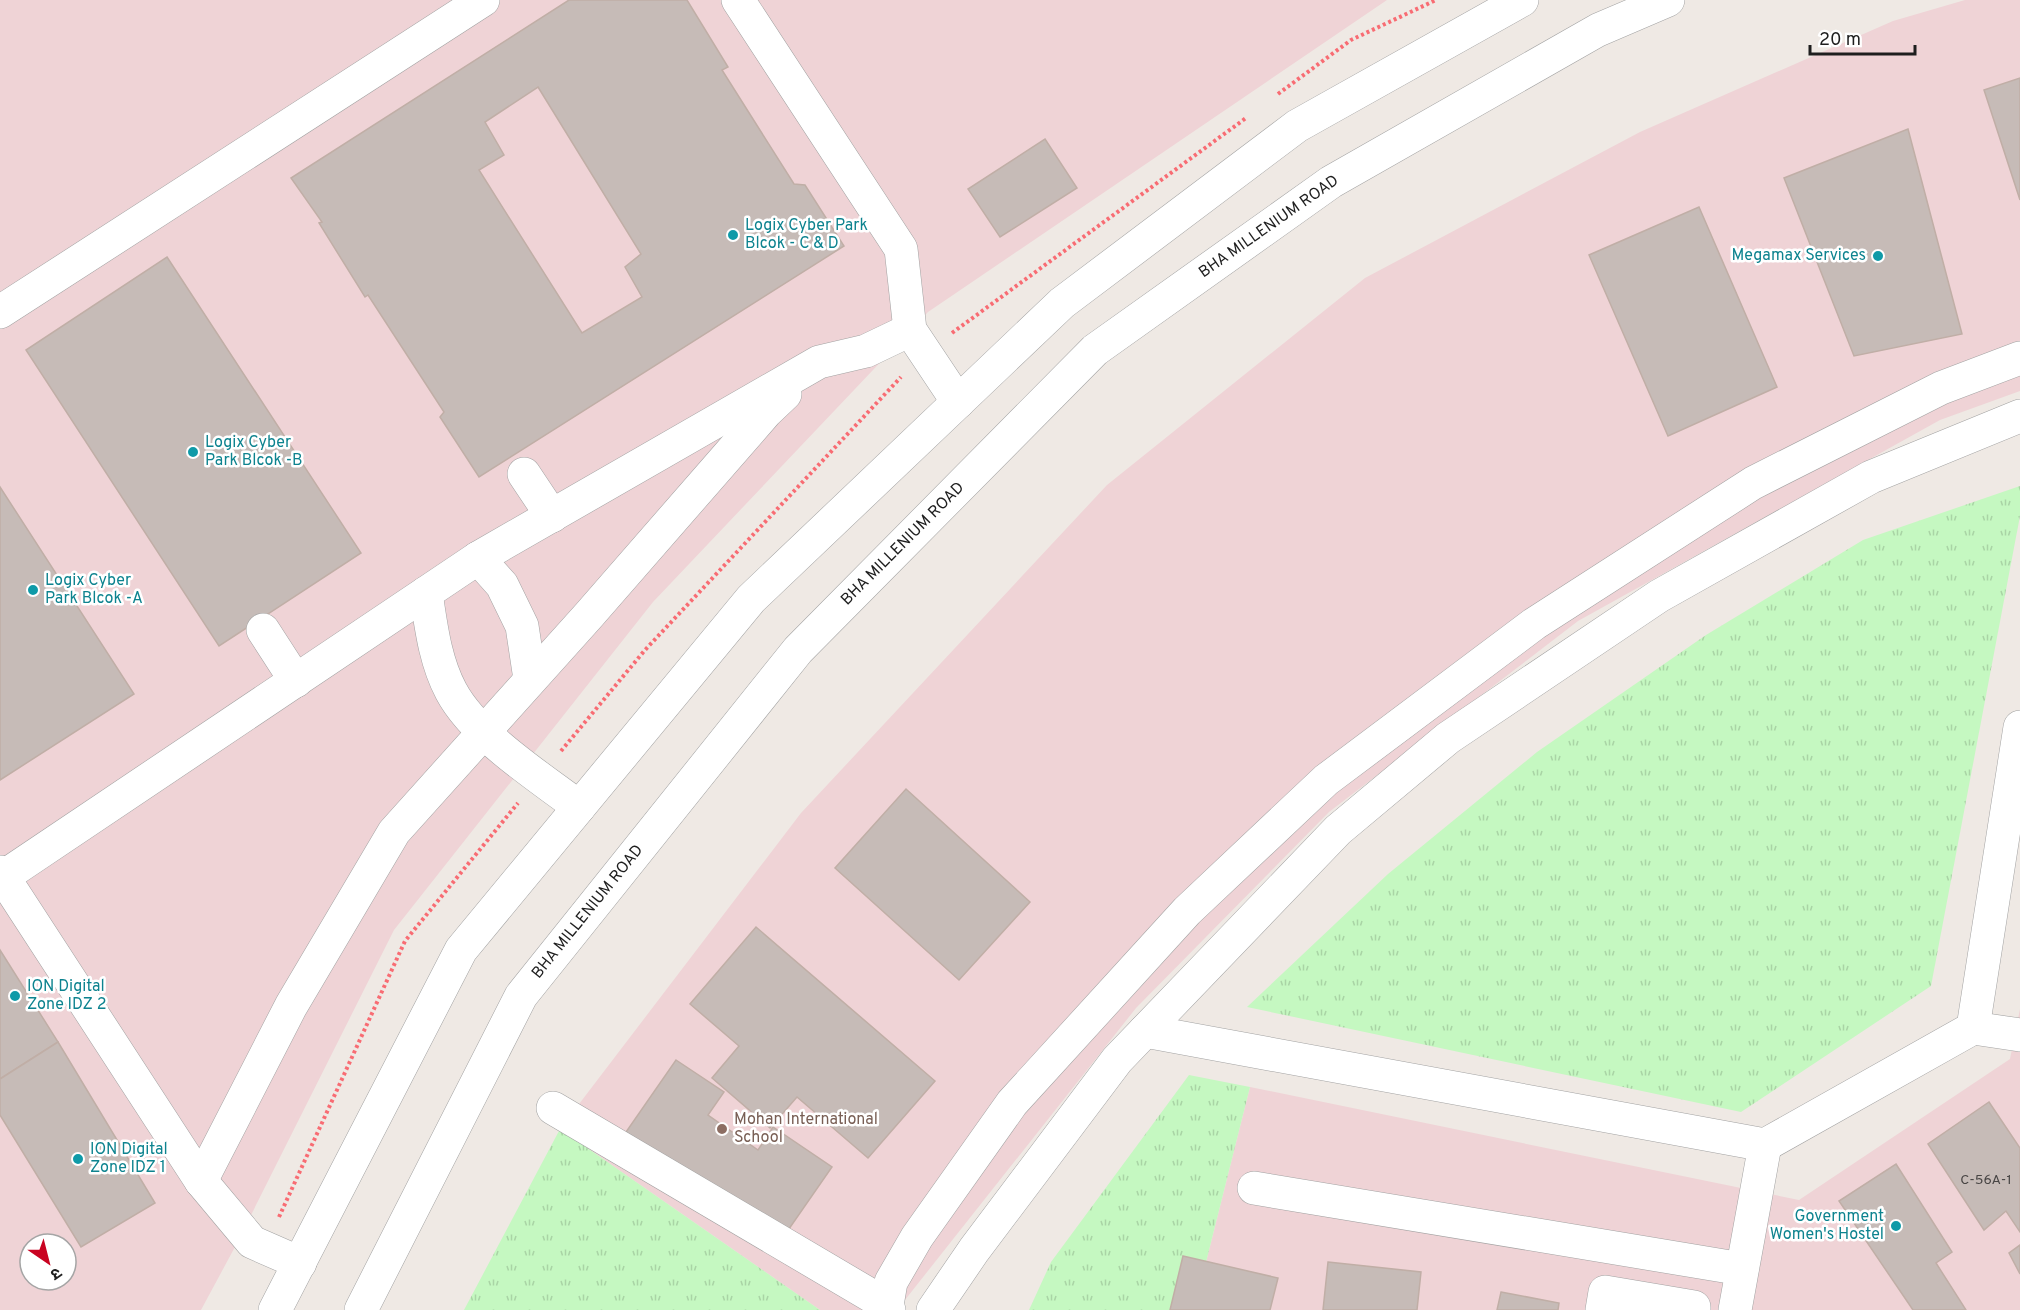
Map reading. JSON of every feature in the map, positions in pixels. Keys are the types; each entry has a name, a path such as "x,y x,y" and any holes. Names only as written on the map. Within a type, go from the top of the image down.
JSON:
{"street":[{"path":"0,312 483,0"},
{"path":"738,0 901,249 910,330 958,402"},
{"path":"275,1310 461,950 751,599 1062,303 1298,126 1487,9 1522,0"},
{"name":"BHA MILLENIUM ROAD","path":"360,1310 521,996 798,650 1087,358 1095,350 1331,183 1598,30 1668,0"},
{"path":"300,1263 252,1242 201,1181 2,875 478,558 819,362 866,351 910,330"},
{"path":"553,1108 888,1307 891,1281 917,1237 1012,1103 1187,911 1326,780 1534,624 1752,483 1941,388 2020,358"},
{"path":"201,1181 291,1006 394,832 766,412 819,362"},
{"path":"933,1310 974,1250 1109,1069 1338,830 1448,738 1659,596 1871,477 2020,416"},
{"path":"524,474 552,516"},
{"path":"478,558 502,585 522,626 530,679"},
{"path":"426,593 435,649 451,691 482,733 579,807"},
{"path":"263,630 296,681"},
{"path":"1972,1028 2020,728"},
{"path":"1145,1031 1764,1145 1972,1028 2020,1035"},
{"path":"1735,1310 1764,1145"},
{"path":"1254,1188 1742,1269"},
{"path":"1602,1310 1605,1292 1694,1306 1694,1310"}],"shaded area":[{"path":"0,0 1387,0 928,312 653,602 394,930 201,1310 0,1310"},
{"path":"1965,0 2020,0 2020,391 1940,420 1578,621 1329,812 1136,1008 897,1310 820,1310 560,1129 801,813 1107,485 1365,278 1640,132 1893,21"},
{"path":"2020,1009 2020,1310 1194,1310 1250,1087 1799,1200 2010,1059"}],"green space":[{"path":"2020,486 2020,516 1931,986 1741,1112 1247,1007 1388,874 1537,752 1706,635 1863,540"},
{"path":"1189,1075 1250,1087 1194,1310 1029,1310 1051,1262"},
{"path":"560,1129 820,1310 464,1310"}],"building":[{"name":"Logix Cyber Park Blcok - C & D","path":"569,0 687,0 728,67 722,70 794,184 805,185 844,246 479,477 440,417 444,412 368,295 365,297 319,223 322,222 291,178","holes":["538,87 641,254 625,267 642,297 582,333 479,170 504,155 485,122"]},
{"path":"2020,78 2020,200 1984,90"},
{"name":"Megamax Services","path":"1908,129 1962,334 1854,356 1784,178"},
{"path":"1045,139 1077,188 1000,237 968,189"},
{"path":"1699,207 1777,387 1668,436 1589,255"},
{"name":"Logix Cyber Park Blcok -B","path":"167,257 361,553 219,646 26,350"},
{"name":"Logix Cyber Park Blcok -A","path":"0,487 134,694 0,780"},
{"path":"906,789 1030,902 959,980 835,868"},
{"path":"756,927 935,1081 868,1158 797,1097 770,1128 712,1078 739,1046 690,1004"},
{"name":"ION Digital Zone IDZ 2","path":"0,950 58,1042 0,1079"},
{"name":"ION Digital Zone IDZ 1","path":"58,1042 155,1203 81,1247 78,1242 78,1232 72,1232 0,1115 0,1079"},
{"path":"676,1060 724,1092 708,1115 758,1150 773,1127 832,1167 782,1239 626,1132"},
{"path":"1989,1102 2020,1148 2020,1232 2006,1211 1984,1230 1928,1144"},
{"name":"Government Women's Hostel","path":"1896,1164 1952,1252 1936,1263 1966,1310 1913,1310 1839,1201"},
{"path":"2020,1245 2020,1274 2009,1253"},
{"path":"1183,1256 1278,1278 1270,1310 1170,1310"},
{"path":"1328,1262 1421,1272 1417,1310 1323,1310"},
{"path":"1501,1292 1559,1303 1558,1310 1497,1310"}],"place":[{"name":"Logix Cyber Park Blcok - C & D","path":"733,235"},
{"name":"Megamax Services","path":"1878,256"},
{"name":"Logix Cyber Park Blcok -B","path":"193,452"},
{"name":"Logix Cyber Park Blcok -A","path":"33,590"},
{"name":"ION Digital Zone IDZ 2","path":"15,996"},
{"name":"Mohan International School","path":"722,1129"},
{"name":"ION Digital Zone IDZ 1","path":"78,1159"},
{"name":"Government Women's Hostel","path":"1896,1226"}]}
